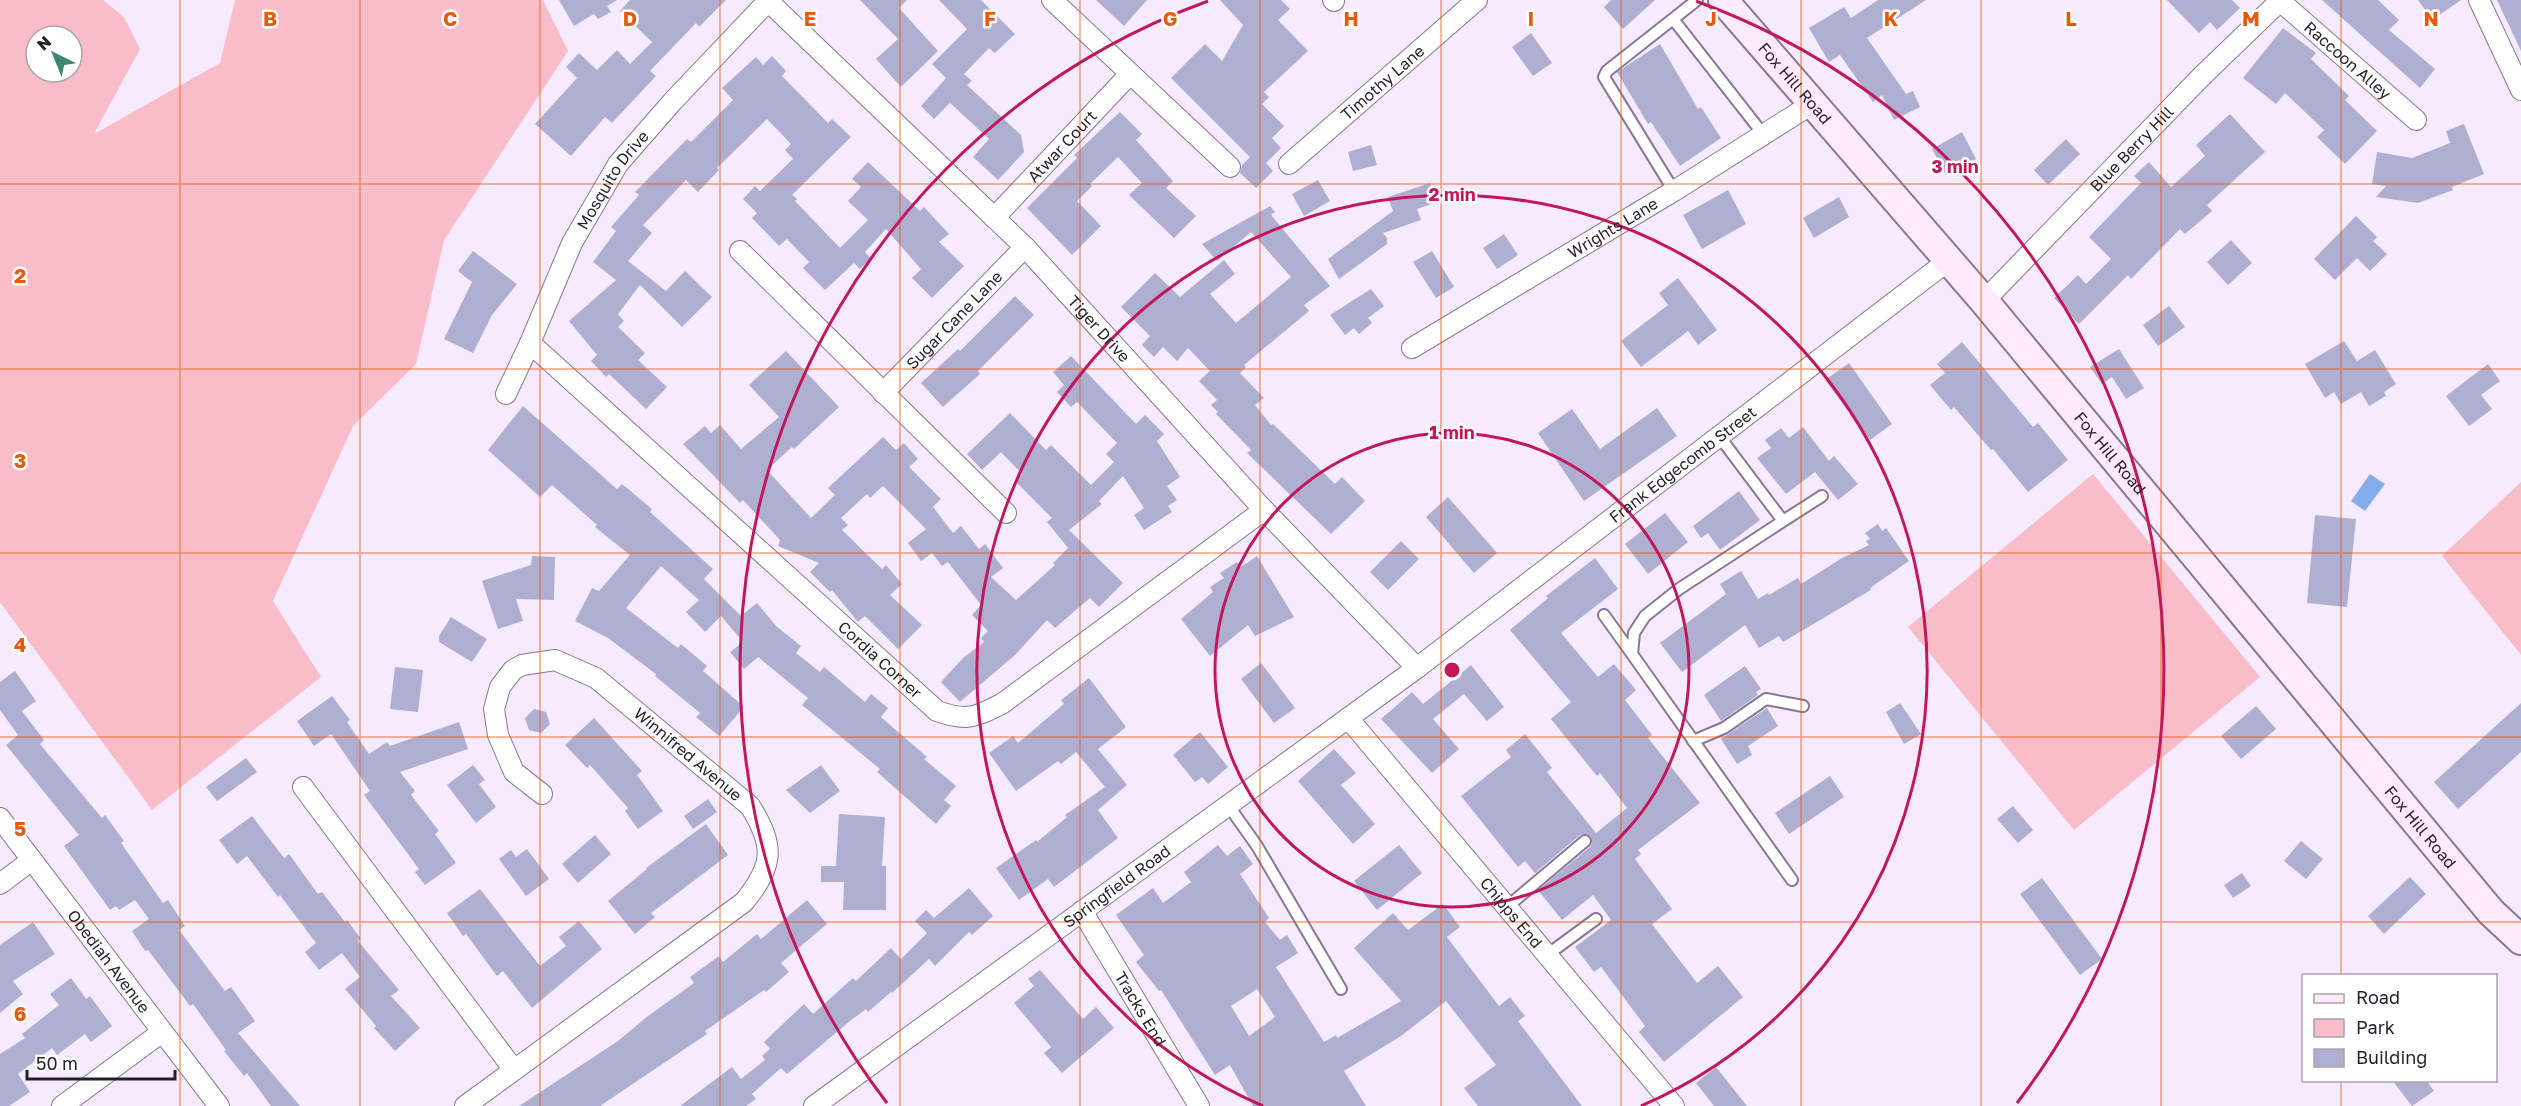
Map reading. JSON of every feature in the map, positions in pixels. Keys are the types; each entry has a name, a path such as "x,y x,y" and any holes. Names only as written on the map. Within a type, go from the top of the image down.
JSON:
{"main road":[{"name":"Fox Hill Road","path":"1717,0 1949,260 2491,912 2521,940"},
{"name":"Fox Hill Road","path":"2491,912 2521,961"}],"street":[{"path":"1052,0 1230,168"},
{"name":"Timothy Lane","path":"1289,164 1477,0"},
{"path":"2479,0 2521,90"},
{"name":"Tiger Drive","path":"769,1 1025,247 1264,510 1417,668"},
{"name":"Mosquito Drive","path":"506,394 531,343 572,243 618,164 673,101 769,1"},
{"name":"Raccoon Alley","path":"2280,1 2416,120"},
{"name":"Blue Berry Hill","path":"1984,301 2202,76 2280,1"},
{"name":"Atwar Court","path":"994,218 1130,74"},
{"name":"Wrights Lane","path":"1412,348 1674,191 1812,104"},
{"name":"Sugar Cane Lane","path":"883,393 1025,247"},
{"path":"740,251 1006,513"},
{"name":"Frank Edgecomb Street","path":"1417,668 1949,260"},
{"name":"Cordia Corner","path":"531,343 937,711 956,718 977,716 1003,703 1264,510"},
{"name":"Winnifred Avenue","path":"465,1106 744,902 765,873 769,856 762,825 750,806 596,678 555,660 522,665 513,670 500,687 494,709 498,735 505,756 514,772 542,794"},
{"name":"Springfield Road","path":"814,1106 834,1100 1082,911 1417,668"},
{"name":"Chipps End","path":"1348,718 1674,1106"},
{"path":"303,787 514,1070"},
{"name":"Obediah Avenue","path":"0,818 219,1106"},
{"path":"0,884 32,860"},
{"name":"Tracks End","path":"1082,911 1199,1106"},
{"path":"62,1106 162,1032"}],"lane":[{"path":"1674,191 1604,77 1607,70 1673,19 1717,0"},
{"path":"1673,19 1763,134"},
{"path":"1719,436 1783,521"},
{"path":"1632,654 1634,633 1645,615 1689,582 1822,496"},
{"path":"1604,615 1792,880"},
{"path":"1693,741 1724,728 1766,699 1803,706"},
{"path":"1228,805 1257,846 1341,989"},
{"path":"1506,907 1585,841"},
{"path":"1547,955 1596,919"}],"green space":[{"path":"0,0 103,0 124,17 140,49 94,134 220,63 235,0 543,0 568,51 444,240 416,364 353,426 273,601 321,677 152,810 0,602"},
{"path":"2093,474 2260,677 2074,830 1908,627"},
{"path":"2521,482 2521,655 2442,556"}],"water":[{"path":"2370,474 2385,484 2365,511 2351,501"}],"building":[{"path":"559,0 617,0 607,6 611,12 598,19 594,14 574,26"},
{"path":"630,0 726,0 699,27 696,23 650,71 656,76 612,123 605,117 571,156 535,124 577,78 566,67 579,53 597,70 617,50 630,64 652,42 620,11"},
{"path":"860,0 907,0 899,8 938,51 901,87 876,59 898,39"},
{"path":"939,0 981,0 1015,34 995,53 989,48 964,74 972,81 967,85 1021,135 1024,152 998,180 973,157 989,139 950,103 934,119 921,106 946,78 932,64 967,29"},
{"path":"1096,0 1147,0 1124,26"},
{"path":"1220,0 1281,0 1290,9 1278,20 1308,51 1264,92 1269,97 1262,104 1284,126 1272,138 1281,148 1266,163 1273,171 1256,188 1240,173 1242,165 1250,157 1171,78 1205,44 1222,61 1243,25"},
{"path":"1611,0 1655,0 1623,29 1604,7"},
{"path":"1878,0 1926,0 1867,38 1906,94 1913,91 1920,107 1894,120 1882,95 1873,102 1840,55 1829,62 1809,28 1844,7 1851,18"},
{"path":"2167,0 2232,0 2240,8 2217,30 2210,22 2199,33"},
{"path":"2322,0 2378,0 2399,20 2389,30 2435,69 2420,88"},
{"path":"2418,0 2461,0 2432,20"},
{"path":"2497,0 2521,0 2521,51"},
{"path":"2283,28 2316,53 2311,59 2349,96 2345,100 2377,131 2345,164 2317,137 2324,130 2285,93 2276,104 2243,78"},
{"path":"1531,33 1552,63 1533,76 1512,47"},
{"path":"1660,44 1698,109 1701,107 1721,138 1680,166 1651,122 1648,124 1617,72"},
{"path":"772,56 786,71 782,76 828,123 832,119 851,137 792,195 797,199 795,201 840,248 868,220 848,201 861,187 852,179 868,162 920,211 924,207 949,234 939,242 964,266 932,298 912,278 921,269 886,229 865,252 871,259 860,269 854,263 825,290 803,268 809,262 787,239 779,246 752,218 757,213 743,199 755,186 760,191 793,159 785,150 791,144 767,119 717,168 719,170 698,192 686,180 643,225 652,233 628,261 666,291 685,271 712,297 682,327 640,285 618,314 624,321 618,327 645,353 638,360 667,387 646,409 609,374 606,377 591,361 597,355 569,321 616,280 593,262 616,231 611,227 639,195 635,192 687,139 691,142 733,100 722,88 756,57 763,65"},
{"path":"1120,112 1142,134 1136,140 1173,181 1166,188 1196,216 1174,238 1129,195 1142,183 1118,157 1090,184 1092,186 1077,201 1101,226 1072,255 1027,208 1077,158 1074,155"},
{"path":"2230,114 2265,152 2207,205 2212,211 2185,234 2180,229 2131,279 2128,275 2079,324 2054,298 2078,275 2086,284 2111,259 2089,237 2141,183 2134,176 2149,162 2171,187 2205,156 2196,145"},
{"path":"2464,124 2484,174 2452,187 2453,190 2418,203 2376,197 2386,186 2372,184 2377,152 2412,158 2450,143 2446,131"},
{"path":"1962,132 1976,159 1946,175 1932,149"},
{"path":"2066,139 2080,154 2048,185 2034,170"},
{"path":"1371,145 1377,165 1353,171 1348,152"},
{"path":"1318,180 1330,201 1304,216 1292,194"},
{"path":"1430,183 1437,202 1417,209 1421,220 1383,233 1387,238 1387,244 1339,279 1328,259 1393,211 1388,197"},
{"path":"1728,190 1746,224 1702,249 1683,215"},
{"path":"1839,197 1849,217 1814,238 1803,218"},
{"path":"1270,206 1275,212 1271,215 1330,286 1304,305 1309,311 1244,365 1246,367 1240,373 1264,398 1255,405 1271,425 1273,424 1335,484 1342,477 1365,501 1331,534 1247,453 1251,450 1216,414 1218,412 1211,405 1217,400 1199,381 1210,371 1188,348 1177,361 1163,347 1154,357 1142,345 1150,336 1121,307 1155,273 1180,297 1224,260 1235,274 1210,294 1236,323 1291,277 1251,232 1217,261 1202,244"},
{"path":"2356,216 2377,237 2373,241 2387,254 2370,271 2357,258 2335,280 2314,259"},
{"path":"1504,234 1518,255 1497,269 1483,248"},
{"path":"2231,240 2252,263 2228,285 2207,262"},
{"path":"473,251 517,284 492,315 473,353 444,339 472,282 458,271"},
{"path":"1432,251 1454,287 1436,298 1413,262"},
{"path":"1678,278 1717,330 1698,345 1688,331 1641,367 1621,341 1668,305 1659,293"},
{"path":"1371,289 1384,306 1368,318 1372,323 1359,334 1354,328 1345,335 1330,315"},
{"path":"1015,296 1034,315 978,371 980,374 943,407 921,383 958,349 960,351"},
{"path":"2169,306 2185,327 2158,346 2143,325"},
{"path":"2344,341 2357,361 2375,350 2396,384 2384,392 2386,396 2369,406 2361,392 2341,404 2334,392 2325,398 2305,364"},
{"path":"1962,342 2033,427 2038,423 2068,460 2028,492 1993,449 1991,450 1954,407 1951,410 1930,385 1945,373 1937,364"},
{"path":"2119,349 2144,388 2126,399 2112,377 2102,384 2090,367"},
{"path":"786,351 839,407 794,449 792,447 767,470 811,518 835,495 828,488 883,437 896,450 904,443 918,459 909,467 941,499 933,507 953,533 961,526 979,549 985,544 1003,568 991,577 1016,600 1055,565 1053,563 1068,548 1047,522 1052,518 1015,481 1022,474 1001,452 982,470 967,454 1010,413 1046,450 1051,445 1091,485 1114,462 1106,454 1117,443 1077,402 1071,407 1057,392 1064,385 1053,372 1071,356 1136,424 1145,415 1164,434 1157,441 1180,477 1167,486 1177,500 1168,506 1172,512 1144,530 1134,515 1144,508 1123,476 1099,501 1102,504 1069,530 1123,583 1099,607 1090,598 1055,628 1047,620 1015,655 960,702 941,682 963,658 984,642 981,638 988,631 972,615 981,605 948,562 942,566 932,553 921,561 908,543 926,529 883,486 870,498 867,494 841,518 848,525 842,530 882,569 886,565 902,584 890,595 922,625 898,649 865,616 858,622 832,590 830,592 810,572 819,563 778,546 780,540 743,500 740,503 683,444 705,426 711,433 720,425 741,449 779,417 749,385"},
{"path":"1849,363 1892,424 1870,440 1825,380"},
{"path":"2488,364 2500,381 2481,395 2492,409 2469,426 2446,396"},
{"path":"523,406 617,489 622,484 652,509 650,512 713,569 704,579 741,616 757,603 776,626 801,646 796,653 820,672 824,667 865,702 871,694 888,708 881,717 956,786 944,800 951,806 936,824 877,772 880,769 802,705 808,698 758,657 744,669 730,652 743,642 721,616 705,632 686,612 699,600 661,566 626,608 678,648 681,644 707,666 703,671 744,707 719,736 696,717 700,713 655,676 656,674 608,638 575,621 592,588 599,591 630,555 595,527 597,525 552,485 540,497 488,450"},
{"path":"1657,408 1677,436 1584,501 1538,433 1572,409 1600,449"},
{"path":"1803,427 1829,461 1834,456 1858,484 1838,500 1815,472 1786,494 1757,458 1771,448 1765,440 1781,428 1789,438"},
{"path":"1739,491 1760,520 1720,550 1708,533 1701,538 1693,526"},
{"path":"1448,497 1497,553 1474,573 1426,517"},
{"path":"1665,513 1688,542 1648,574 1625,544"},
{"path":"2315,515 2356,519 2347,607 2307,603"},
{"path":"1878,524 1882,531 1886,528 1909,561 1870,588 1871,590 1783,642 1779,636 1759,648 1745,625 1682,672 1660,643 1726,594 1720,584 1741,571 1758,599 1798,578 1801,584 1842,558 1869,545 1866,541 1870,539 1865,533"},
{"path":"1401,541 1419,559 1388,590 1370,572"},
{"path":"532,556 555,557 554,600 516,599 523,621 498,629 482,581 531,565"},
{"path":"1257,556 1294,617 1255,636 1248,625 1210,656 1181,619 1213,592 1210,587 1224,578 1220,573 1237,562 1241,567"},
{"path":"1595,558 1618,589 1561,633 1598,677 1614,664 1636,690 1625,700 1652,735 1648,738 1700,803 1638,850 1641,854 1635,859 1672,909 1652,924 1697,983 1718,966 1743,997 1664,1062 1639,1032 1645,1026 1601,967 1594,972 1575,947 1611,920 1593,895 1562,920 1538,890 1590,847 1591,837 1587,834 1580,835 1535,873 1525,861 1518,867 1461,796 1511,757 1506,750 1525,734 1552,768 1547,772 1596,833 1627,808 1600,773 1597,776 1551,719 1571,702 1510,630 1548,598 1546,596"},
{"path":"451,617 487,639 472,662 439,642 439,636"},
{"path":"1261,663 1295,708 1274,723 1241,679"},
{"path":"1471,665 1504,707 1487,721 1464,694 1433,719 1459,749 1432,773 1381,719 1412,692 1423,704"},
{"path":"1745,666 1761,689 1756,692 1758,695 1721,721 1704,695"},
{"path":"395,667 423,670 418,712 390,709"},
{"path":"15,671 36,701 22,711 44,740 40,744 102,818 105,815 124,841 121,843 163,903 168,900 185,926 179,930 225,991 231,987 255,1021 238,1033 300,1106 271,1106 247,1073 244,1076 224,1051 226,1050 193,1004 190,1006 148,950 145,951 132,931 149,919 135,900 119,910 116,906 110,910 64,846 79,835 6,745 18,735 0,710 0,682"},
{"path":"1089,678 1126,727 1098,749 1127,785 1098,810 1118,838 1054,887 1048,879 1019,900 996,868 1036,840 1037,842 1067,817 1065,815 1105,787 1076,752 1061,764 1058,761 1016,791 989,753 1013,736 1018,743 1064,704 1061,700"},
{"path":"332,696 350,720 347,722 369,754 387,742 390,746 459,722 468,749 400,772 415,791 411,795 439,831 435,834 456,863 425,885 415,872 419,869 364,795 370,791 331,734 314,746 297,721"},
{"path":"1900,703 1921,734 1904,744 1886,712"},
{"path":"2521,703 2521,752 2458,809 2434,782"},
{"path":"2256,706 2276,729 2241,759 2221,736"},
{"path":"1767,708 1778,726 1748,746 1752,755 1737,764 1721,739"},
{"path":"534,709 546,712 550,724 541,733 529,730 525,718"},
{"path":"594,718 642,771 637,775 663,811 638,829 625,811 628,808 590,765 587,768 565,745"},
{"path":"1200,732 1228,767 1208,784 1202,777 1195,782 1173,755"},
{"path":"1334,749 1356,773 1341,785 1375,824 1353,844 1298,781"},
{"path":"246,758 257,772 217,801 206,787"},
{"path":"473,765 485,780 479,784 496,807 476,823 447,785"},
{"path":"821,765 840,791 810,813 786,790"},
{"path":"1830,776 1844,797 1789,834 1775,813"},
{"path":"708,799 717,812 693,829 684,816"},
{"path":"2013,806 2033,830 2018,843 1997,819"},
{"path":"839,814 885,817 882,866 886,866 886,910 843,910 844,882 821,882 821,866 836,866"},
{"path":"252,816 284,858 289,854 318,894 322,892 345,922 347,920 361,939 358,941 399,990 391,996 420,1028 395,1051 374,1028 376,1026 345,989 360,977 342,953 319,970 305,952 316,943 280,895 278,897 247,856 237,864 219,840"},
{"path":"706,824 728,855 651,913 655,917 635,934 608,901 646,868"},
{"path":"595,835 611,854 578,883 562,864"},
{"path":"2301,841 2323,859 2306,879 2284,861"},
{"path":"1218,845 1227,856 1240,846 1253,864 1240,874 1269,918 1265,922 1280,940 1287,935 1298,953 1276,967 1324,1042 1336,1035 1337,1038 1401,1001 1354,948 1393,913 1408,930 1443,904 1460,927 1447,937 1499,1006 1510,997 1525,1016 1518,1021 1582,1106 1478,1106 1464,1088 1496,1065 1446,1001 1401,1036 1344,1071 1366,1106 1253,1106 1230,1065 1215,1075 1161,990 1159,991 1136,962 1144,955 1116,915 1153,888 1163,903 1191,882 1184,872","holes":["1257,989 1275,1017 1249,1036 1231,1006"]},
{"path":"1399,845 1422,873 1377,910 1354,881"},
{"path":"527,849 549,879 526,896 499,859 511,850 516,857"},
{"path":"2242,873 2251,886 2233,898 2224,885"},
{"path":"2410,877 2426,894 2384,934 2368,916"},
{"path":"2042,878 2102,959 2080,975 2020,894"},
{"path":"969,888 993,916 972,935 969,932 935,966 929,959 892,993 868,1012 866,1009 850,1021 787,1074 781,1068 752,1094 756,1099 746,1106 680,1106 732,1067 741,1079 765,1060 762,1056 770,1049 764,1042 804,1004 813,1014 853,978 856,981 891,948 901,959 927,933 915,921 926,910 934,918"},
{"path":"480,889 540,966 566,946 559,937 579,921 602,949 532,1008 503,971 497,976 466,934 463,936 447,913"},
{"path":"807,900 827,924 781,963 789,972 766,992 764,990 705,1031 707,1034 600,1106 519,1106 618,1041 694,983 690,977 719,956 723,962 757,934 761,939"},
{"path":"33,922 55,954 13,981 23,994 0,1013 0,945"},
{"path":"1040,970 1083,1019 1096,1007 1114,1028 1062,1073 1044,1053 1051,1047 1014,1003 1034,986 1028,979"},
{"path":"71,978 86,999 90,996 112,1026 91,1042 85,1034 57,1055 52,1048 18,1074 30,1092 9,1106 0,1106 0,1054 25,1038 22,1034 59,1005 50,994"},
{"path":"1716,1067 1747,1106 1714,1106 1696,1083"},
{"path":"2394,1082 2427,1082 2434,1091 2412,1106"}]}
